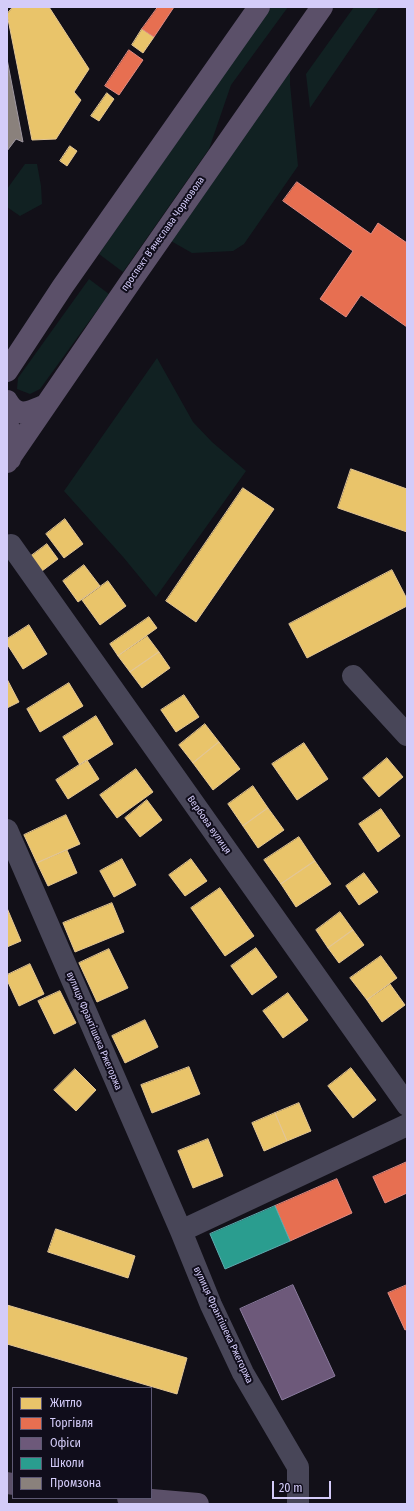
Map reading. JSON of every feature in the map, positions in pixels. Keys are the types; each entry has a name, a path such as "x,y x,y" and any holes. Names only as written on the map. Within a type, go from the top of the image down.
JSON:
{"main road":[{"path":"7,371 63,286 259,7"},
{"name":"проспект Вʼячеслава Чорновола","path":"8,461 133,278 322,7"},
{"path":"7,401 9,405 18,412 27,413 46,405"},
{"path":"7,424 12,433 8,461"},
{"path":"140,1499 198,1504"}],"street":[{"name":"Вербова вулиця","path":"11,545 407,1105"},
{"path":"353,676 407,735"},
{"name":"вулиця Франтішека Ржегоржа","path":"7,830 181,1232 211,1305 243,1373 298,1467 298,1504"},
{"path":"181,1232 407,1125"}],"shaded area":[{"path":"271,7 288,7 231,85 209,149 123,272 99,254"},
{"path":"354,7 379,7 310,108 306,74"},
{"path":"290,70 298,166 244,244 233,251 192,253 171,241"},
{"path":"25,164 37,164 41,186 42,204 20,216 7,207 7,189"},
{"path":"89,279 109,294 40,389 30,394 17,389 18,378"},
{"path":"157,358 193,422 212,442 246,471 156,597 124,558 64,491"}],"building: Житло":[{"path":"13,7 49,7 89,69 74,92 81,100 56,139 32,140 7,14"},
{"path":"142,29 154,37 143,53 132,45"},
{"path":"107,93 114,99 99,121 91,116"},
{"path":"70,146 77,151 67,166 60,161"},
{"path":"351,469 407,489 407,532 338,508"},
{"path":"243,488 274,509 196,622 166,601"},
{"path":"65,519 83,544 64,558 46,534"},
{"path":"47,544 58,559 42,571 31,556"},
{"path":"84,565 100,586 78,602 63,581"},
{"path":"392,570 407,599 407,606 307,658 289,624"},
{"path":"108,581 126,606 100,625 82,600"},
{"path":"149,617 157,628 118,656 110,644"},
{"path":"29,625 47,654 23,669 7,644 7,639"},
{"path":"147,636 159,652 130,672 118,656"},
{"path":"159,652 170,668 142,688 130,672"},
{"path":"7,679 19,702 7,708"},
{"path":"69,683 83,706 40,732 27,709"},
{"path":"184,695 199,717 176,732 161,710"},
{"path":"96,716 113,744 80,765 63,737"},
{"path":"205,724 219,742 193,763 179,745"},
{"path":"219,742 240,769 213,790 193,763"},
{"path":"304,743 328,779 297,800 272,764"},
{"path":"387,758 403,777 379,797 363,778"},
{"path":"87,760 99,779 68,799 56,780"},
{"path":"136,769 153,792 117,818 100,795"},
{"path":"253,786 268,808 243,826 228,804"},
{"path":"147,800 162,820 140,837 125,818"},
{"path":"268,808 284,830 258,848 243,826"},
{"path":"381,809 400,836 378,852 359,824"},
{"path":"66,815 80,844 37,863 24,835"},
{"path":"299,837 315,861 281,884 264,860"},
{"path":"67,850 77,873 48,886 37,863"},
{"path":"122,859 136,885 114,897 100,871"},
{"path":"191,859 207,881 185,896 169,875"},
{"path":"315,861 331,884 296,907 281,884"},
{"path":"364,873 378,892 359,905 346,886"},
{"path":"220,888 254,936 225,956 191,908"},
{"path":"112,903 124,932 75,952 63,923"},
{"path":"7,908 21,941 7,947"},
{"path":"340,912 353,930 328,948 316,930"},
{"path":"353,930 364,945 339,963 328,948"},
{"path":"256,948 277,977 252,995 231,966"},
{"path":"109,949 128,988 97,1002 79,963"},
{"path":"381,956 397,978 367,1000 350,978"},
{"path":"30,964 44,994 19,1006 7,980 7,975"},
{"path":"390,984 405,1005 382,1022 367,1000"},
{"path":"60,991 76,1023 54,1034 38,1001"},
{"path":"288,993 308,1020 283,1038 263,1011"},
{"path":"145,1020 158,1047 125,1063 112,1036"},
{"path":"189,1067 200,1094 152,1113 141,1085"},
{"path":"351,1068 376,1100 353,1118 328,1086"},
{"path":"75,1069 96,1090 76,1111 54,1090"},
{"path":"299,1103 311,1131 287,1141 275,1113"},
{"path":"275,1113 287,1141 264,1151 252,1123"},
{"path":"208,1139 223,1176 193,1188 178,1151"},
{"path":"56,1229 135,1256 128,1278 48,1252"},
{"path":"7,1305 187,1358 177,1394 7,1344"}],"building: Торгівля":[{"path":"158,7 174,7 154,37 142,29"},
{"path":"129,50 143,60 119,95 105,86"},
{"path":"297,182 371,234 378,223 407,243 407,327 361,295 346,317 320,299 353,251 283,201"},
{"path":"407,1162 407,1193 385,1203 373,1177"},
{"path":"337,1179 352,1213 290,1241 275,1206"},
{"path":"407,1285 407,1329 405,1330 388,1293"}],"building: Офіси":[{"path":"293,1285 335,1376 282,1400 240,1309"}],"building: Школи":[{"path":"275,1206 290,1241 225,1269 210,1234"}],"building: Промзона":[{"path":"7,59 23,142 16,139 7,151"}]}
